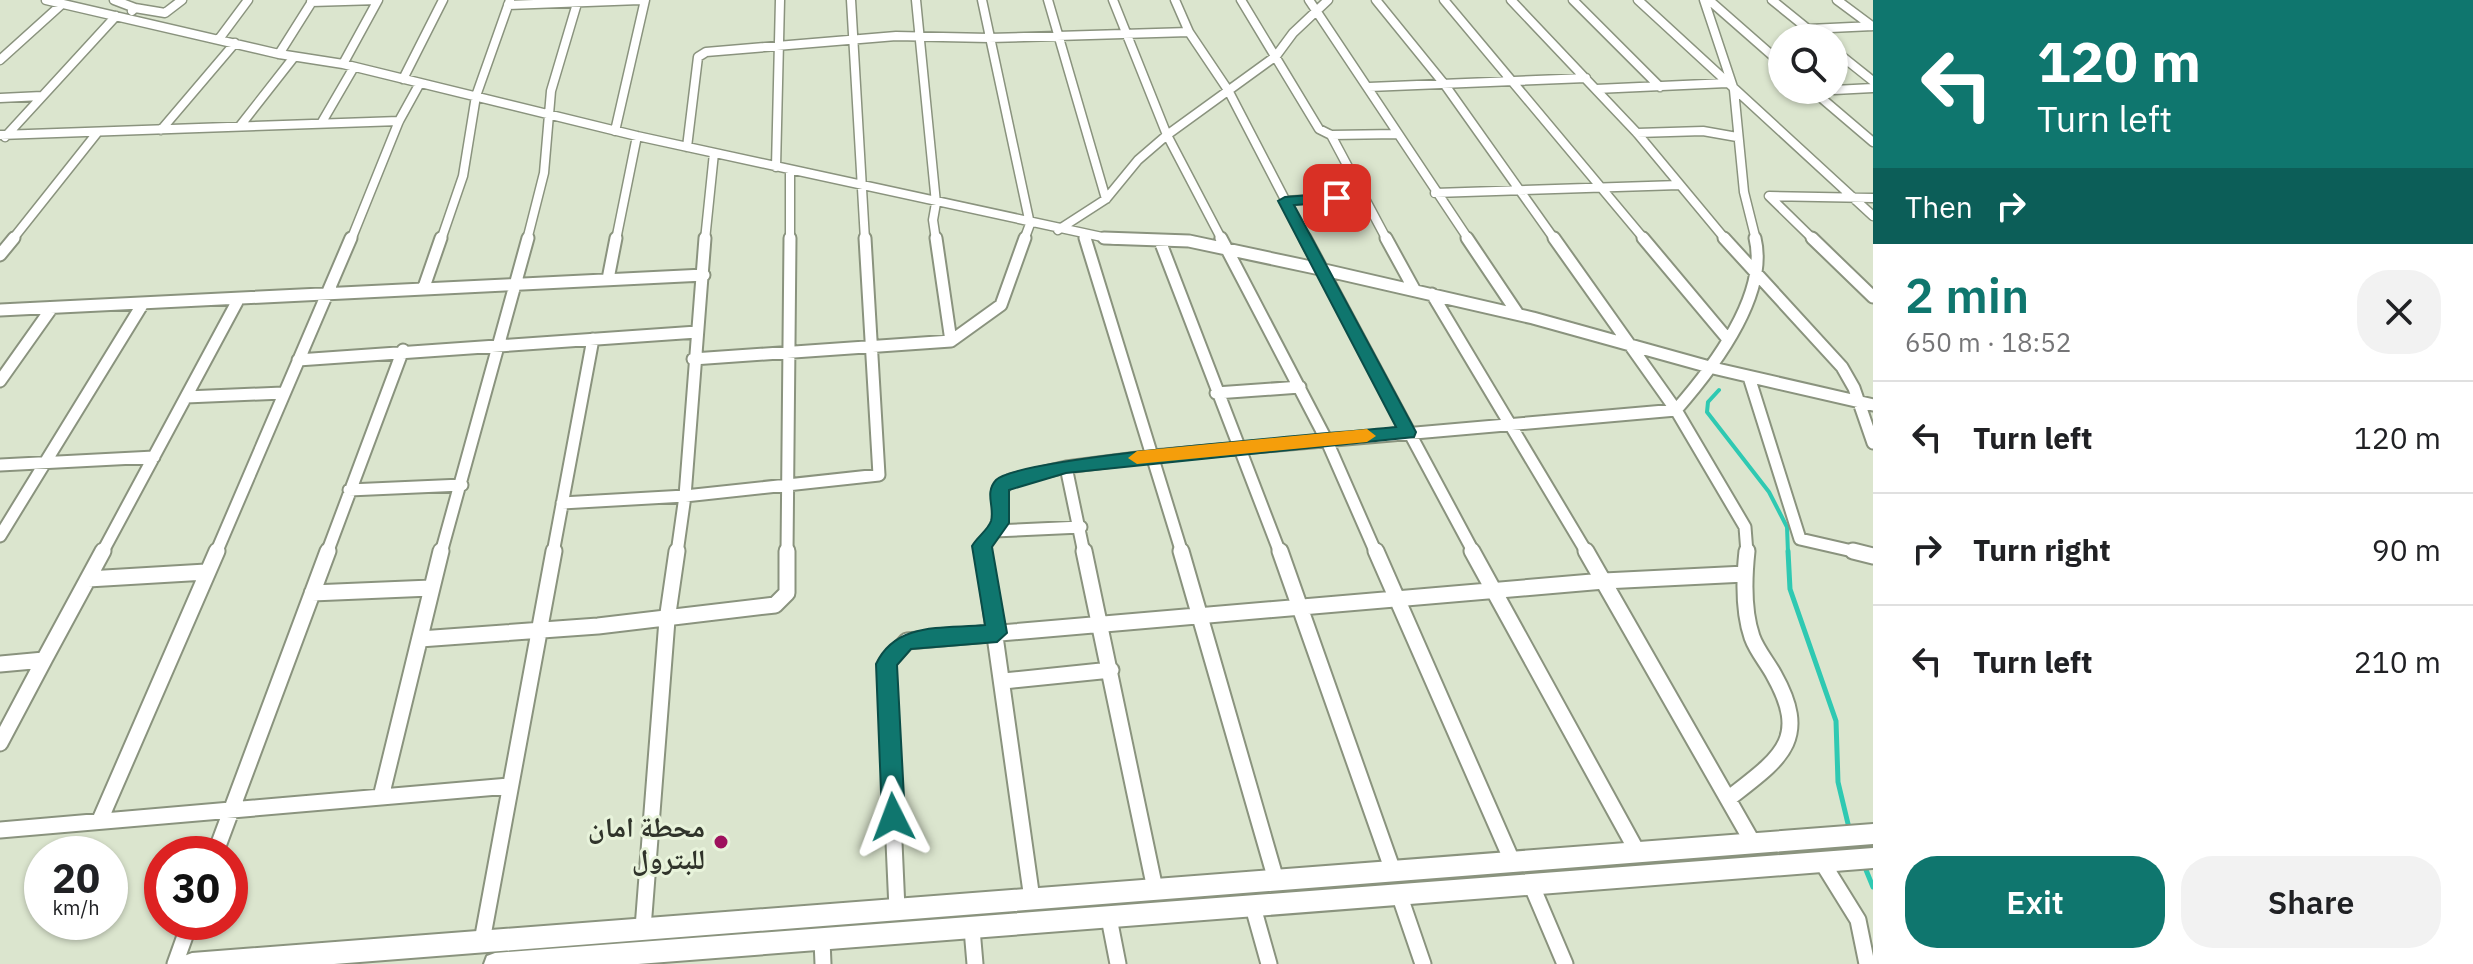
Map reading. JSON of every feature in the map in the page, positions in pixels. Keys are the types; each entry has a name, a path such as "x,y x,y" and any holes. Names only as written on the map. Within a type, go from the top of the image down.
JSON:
{"main road":[{"path":"192,964 1873,834"},
{"path":"495,964 680,956 822,940 1863,859"}],"street":[{"path":"46,0 279,54 343,64 615,131 1084,236 1189,241 1227,252 1414,289 1632,343 1713,368 1873,405"},
{"path":"115,0 135,8 165,13 182,0"},
{"path":"219,39 248,0"},
{"path":"279,54 312,1 378,0 343,64"},
{"path":"403,79 443,0"},
{"path":"424,287 463,176 476,96 509,2 642,0 615,131"},
{"path":"776,167 780,0"},
{"path":"562,503 685,496 879,475 851,0"},
{"path":"916,0 936,203 933,220 951,341"},
{"path":"693,359 951,341 1001,305 1030,224 982,0"},
{"path":"1048,0 1106,199"},
{"path":"1113,0 1167,135 1326,439 1513,863"},
{"path":"1175,0 1189,32 1228,90 1407,432 1638,853"},
{"path":"1241,0 1319,129 1331,135 1398,134"},
{"path":"1309,0 1518,314"},
{"path":"1058,230 1106,199 1138,160 1167,135 1276,56 1328,0"},
{"path":"1376,0 1445,85 1632,343 1676,410 1745,527 1749,541 1745,574 1750,631 1784,692 1793,715 1793,732 1790,745 1780,760 1728,799"},
{"path":"1444,0 1596,186 1726,337"},
{"path":"1511,0 1637,133 1758,278 1842,367 1854,388 1856,402 1873,443"},
{"path":"1573,0 1660,87"},
{"path":"1638,0 1873,216"},
{"path":"1706,0 1768,52"},
{"path":"1032,899 1004,681 982,546 1000,523 999,491 1003,485 1010,480 1066,467 1153,456 1676,410 1713,368 1758,278 1758,249 1744,192 1734,90 1706,0"},
{"path":"1772,0 1803,24"},
{"path":"1837,0 1872,26"},
{"path":"381,797 431,588 517,283 544,173 548,114 578,1"},
{"path":"0,60 4,52 62,4"},
{"path":"2,138 119,16 135,8"},
{"path":"1848,27 1872,26"},
{"path":"687,147 698,57 706,52 777,48 853,37 989,38 1189,32"},
{"path":"161,130 235,43"},
{"path":"240,126 294,57"},
{"path":"1848,61 1873,81"},
{"path":"322,122 354,67"},
{"path":"1369,87 1586,78"},
{"path":"100,820 329,293 399,121 420,83"},
{"path":"1596,89 1727,83"},
{"path":"1848,89 1873,88"},
{"path":"0,98 42,96"},
{"path":"1828,104 1873,142"},
{"path":"2,138 399,121"},
{"path":"1637,133 1703,131 1737,137"},
{"path":"0,255 97,133"},
{"path":"1331,135 1414,289"},
{"path":"608,279 637,136"},
{"path":"643,928 667,620 685,496 693,359 704,275 714,153"},
{"path":"420,639 537,634 667,620 775,605 782,600 787,593 785,487 790,171"},
{"path":"1435,193 1679,185"},
{"path":"1744,192 1769,196 1873,198"},
{"path":"1285,201 1364,196"},
{"path":"1769,196 1873,297"},
{"path":"1084,236 1201,616 1276,880"},
{"path":"0,240 13,239"},
{"path":"1160,241 1237,448 1301,607 1393,871"},
{"path":"0,310 237,302 424,287 704,275"},
{"path":"1432,294 1604,581 1753,843"},
{"path":"0,743 237,302"},
{"path":"0,536 142,305"},
{"path":"0,381 51,309"},
{"path":"298,360 403,350 697,332"},
{"path":"482,941 593,339"},
{"path":"222,836 403,350"},
{"path":"1749,377 1800,539 1873,556"},
{"path":"1216,393 1300,387"},
{"path":"186,397 283,393"},
{"path":"0,465 154,457"},
{"path":"1066,467 1155,889"},
{"path":"349,490 462,485"},
{"path":"994,531 1081,527"},
{"path":"88,579 206,572"},
{"path":"897,909 886,664 895,650 907,641 1604,581 1745,574"},
{"path":"312,593 431,588"},
{"path":"0,664 44,660"},
{"path":"1004,681 1111,670"},
{"path":"0,830 509,786"},
{"path":"1822,862 1858,920 1867,964"},
{"path":"1531,884 1565,964"},
{"path":"1399,894 1423,964"},
{"path":"1253,907 1269,964"},
{"path":"1109,918 1118,964"},
{"path":"972,929 975,964"},
{"path":"175,964 184,940"},
{"path":"822,940 823,964"}],"waterway":[{"path":"1719,390 1708,402 1707,412 1769,492 1787,527 1788,553"},
{"path":"1788,551 1790,589 1836,721 1838,782 1849,828"},
{"path":"1864,865 1873,887"}],"slow traffic":[{"path":"1137,458 1367,436"}],"place":[{"name":"محطة امان للبترول","path":"721,842"}],"route":[{"path":"893,817 886,664 895,650 907,641 997,633 982,546 1000,523 999,491 1003,485 1010,480 1066,467 1407,432 1285,201 1337,198"}]}
